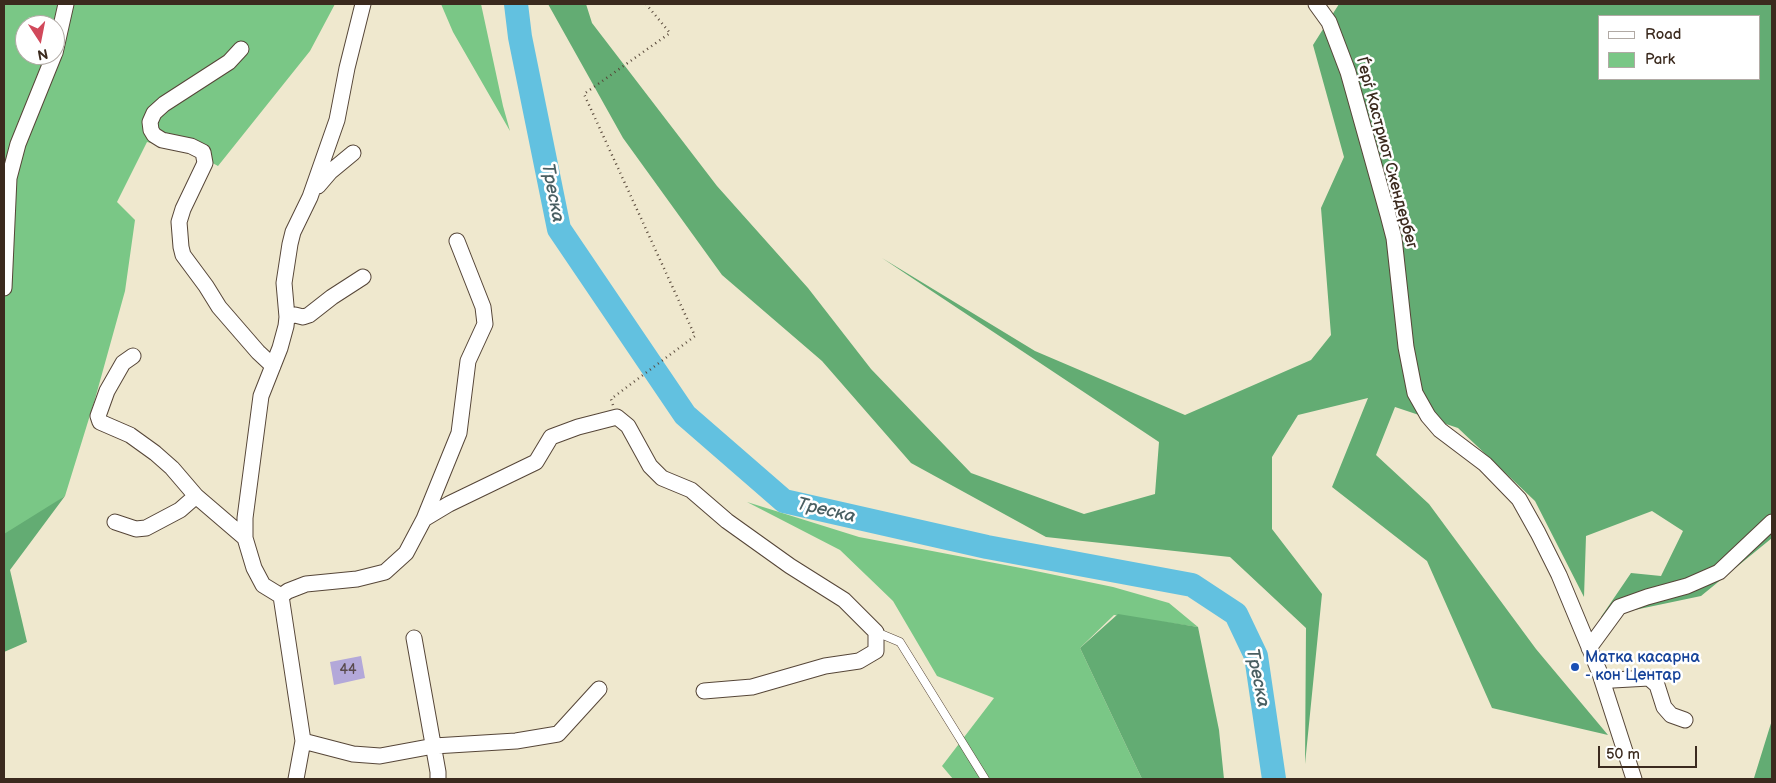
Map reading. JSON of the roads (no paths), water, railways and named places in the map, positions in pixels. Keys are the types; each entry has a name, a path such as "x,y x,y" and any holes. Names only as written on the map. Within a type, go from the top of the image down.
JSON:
{"street":[{"path":"296,779 303,741 281,596 263,585 254,568 245,538 245,518 261,396 285,333 287,316 284,283 290,244 310,197 337,120 347,68 364,4"},
{"name":"Ѓерѓ Кастриот Скендербег","path":"1316,4 1329,22 1348,72 1394,238 1406,347 1415,393 1428,416 1440,430 1485,464 1519,499 1559,575 1603,682 1634,779"},
{"path":"241,49 229,62 154,112 150,122 154,135 162,140 191,146 203,152 205,164 183,209 179,222 180,247 183,255 219,307 258,352 273,366"},
{"path":"4,288 9,178 18,144 50,65"},
{"path":"310,197 330,172 353,153"},
{"path":"281,596 306,584 356,579 385,572 406,553 424,519 459,433 468,361 485,324 483,306 457,241"},
{"path":"287,316 303,317 309,315 363,277"},
{"path":"133,356 123,363 107,391 98,416 100,422 130,435 155,453 172,468 196,496 245,538"},
{"path":"424,519 450,504 536,462 551,437 578,427 616,417 628,426 650,466 662,478 691,490 727,520 790,566 844,600 876,632 876,651 860,661 825,666 752,687 704,691"},
{"path":"115,522 136,529 146,528 180,510 196,496"},
{"path":"1589,648 1619,607 1687,586 1719,572 1772,522"},
{"path":"414,638 434,746 438,779"},
{"path":"1603,682 1649,678 1657,684 1664,707 1671,716 1685,720"},
{"path":"303,741 353,754 380,756 434,746 516,741 558,734 599,689"}],"lane":[{"path":"876,632 900,642 985,779"}],"waterway":[{"name":"Треска","path":"516,4 520,37 559,229 685,415 784,501 987,547 1192,585 1236,614 1256,656 1274,779"}],"place":[{"name":"Матка касарна - кон Центар","path":"1575,667"}]}
